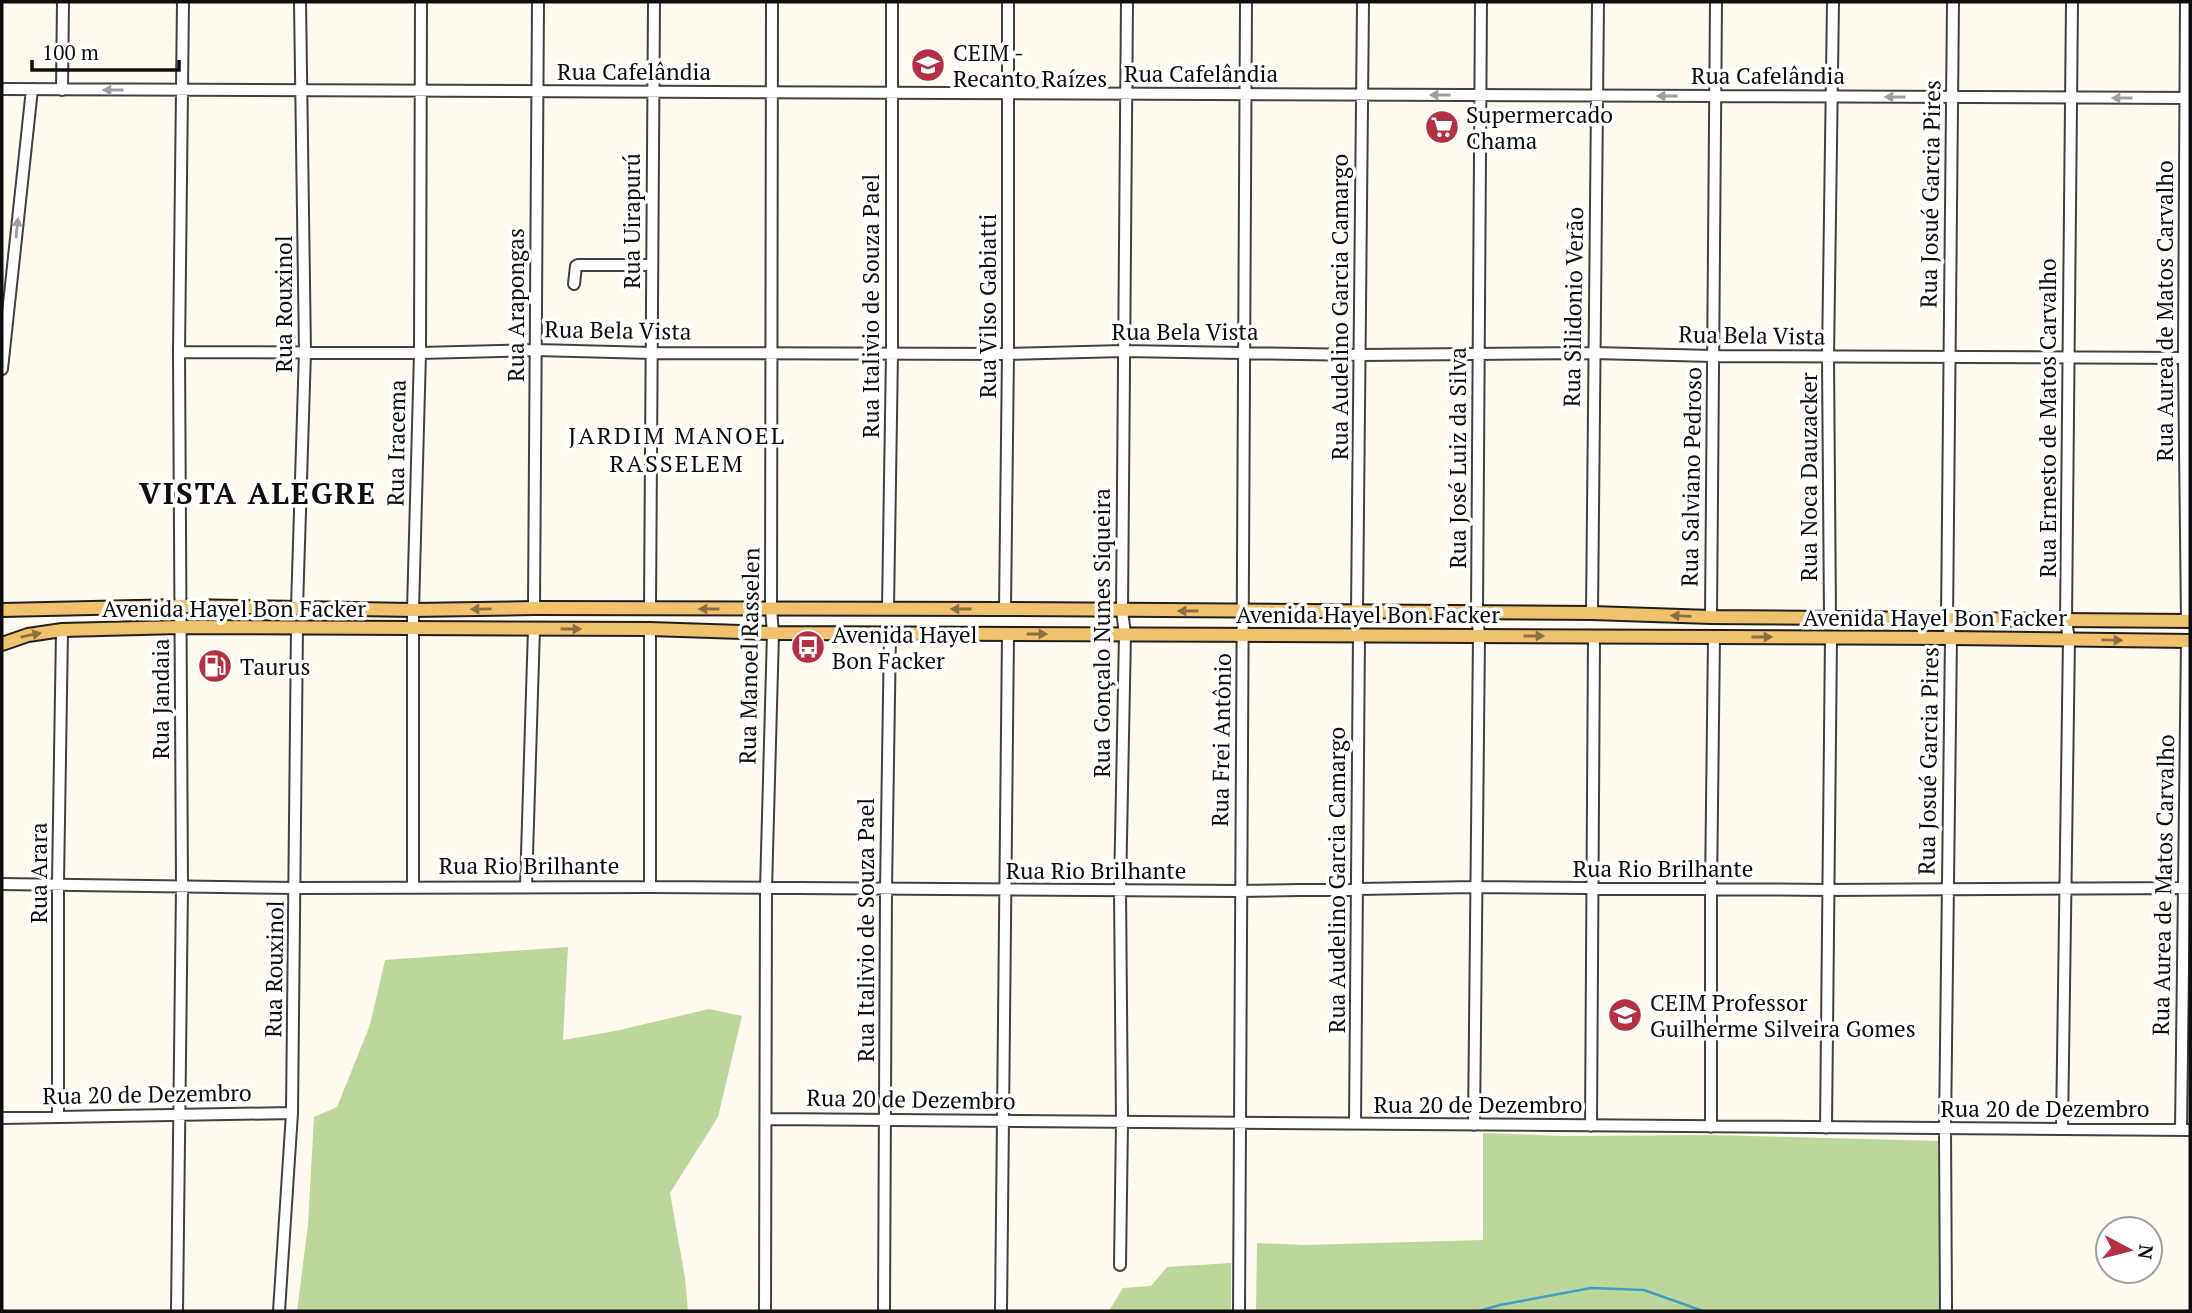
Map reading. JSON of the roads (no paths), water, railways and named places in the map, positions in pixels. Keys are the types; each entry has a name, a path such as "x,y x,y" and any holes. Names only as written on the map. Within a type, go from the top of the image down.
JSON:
{"main road":[{"name":"Avenida Hayel Bon Facker","path":"2,610 181,606 413,610 1005,609 2188,621"},
{"name":"Avenida Hayel Bon Facker","path":"2,644 28,635 62,630 181,627 2189,641"}],"street":[{"path":"62,90 63,2"},
{"name":"Rua Jandaia","path":"177,1311 182,886 179,352 183,2"},
{"name":"Rua Rouxinol","path":"297,607 305,352 300,2"},
{"name":"Rua Iracema","path":"413,886 413,610 420,353 421,2"},
{"name":"Rua Arapongas","path":"534,608 538,2"},
{"name":"Rua Uirapurú","path":"650,608 654,2"},
{"name":"Rua Manoel Rasselen","path":"765,1311 766,889 773,633 772,2"},
{"name":"Rua Italivio de Souza Pael","path":"888,610 892,353 892,2"},
{"name":"Rua Vilso Gabiatti","path":"1005,609 1008,2"},
{"name":"Rua Gonçalo Nunes Siqueira","path":"1120,1265 1126,2"},
{"name":"Rua Frei Antônio","path":"1239,1311 1246,2"},
{"name":"Rua Audelino Garcia Camargo","path":"1357,612 1363,2"},
{"name":"Rua José Luiz da Silva","path":"1474,1125 1481,2"},
{"name":"Rua Silidonio Verão","path":"1592,613 1598,2"},
{"name":"Rua Salviano Pedroso","path":"1711,617 1716,2"},
{"name":"Rua Noca Dauzacker","path":"1830,617 1829,356 1833,2"},
{"name":"Rua Josué Garcia Pires","path":"1946,1311 1945,1128 1951,638 1947,620 1953,2"},
{"name":"Rua Ernesto de Matos Carvalho","path":"2062,1129 2069,639 2066,621 2071,2"},
{"name":"Rua Aurea de Matos Carvalho","path":"2186,2 2188,621"},
{"name":"Rua Cafelândia","path":"2,89 2188,98"},
{"path":"2,369 32,89"},
{"path":"574,284 578,265 652,265"},
{"name":"Rua Bela Vista","path":"179,352 420,353 536,350 1008,355 1123,351 1361,355 1594,353 2187,358"},
{"name":"Rua Rouxinol","path":"279,1311 292,1113 297,627"},
{"path":"527,887 534,628"},
{"path":"650,629 650,887"},
{"name":"Rua Arara","path":"58,1116 62,630"},
{"name":"Rua Italivio de Souza Pael","path":"884,1311 890,634"},
{"path":"1001,1311 1008,634"},
{"name":"Rua Audelino Garcia Camargo","path":"1355,1124 1359,635"},
{"path":"1591,1126 1594,637"},
{"path":"1711,1127 1714,637"},
{"path":"1826,1128 1831,637"},
{"name":"Rua Aurea de Matos Carvalho","path":"2185,1130 2189,641"},
{"name":"Rua Rio Brilhante","path":"2,884 296,888 413,886 1240,891 1475,887 1827,890 2187,888"},
{"name":"Rua 20 de Dezembro","path":"2,1118 292,1113"},
{"name":"Rua 20 de Dezembro","path":"766,1119 2185,1130"}],"waterway":[{"path":"1479,1311 1591,1288 1644,1290 1703,1311"}],"place":[{"name":"CEIM - Recanto Raízes","path":"928,65"},
{"name":"Supermercado Chama","path":"1442,127"},
{"name":"Avenida Hayel Bon Facker","path":"808,647"},
{"name":"Taurus","path":"215,666"},
{"name":"CEIM Professor Guilherme Silveira Gomes","path":"1625,1015"}],"district":[{"name":"JARDIM MANOEL RASSELEM","path":"677,449"},
{"name":"VISTA ALEGRE","path":"258,493"}]}
